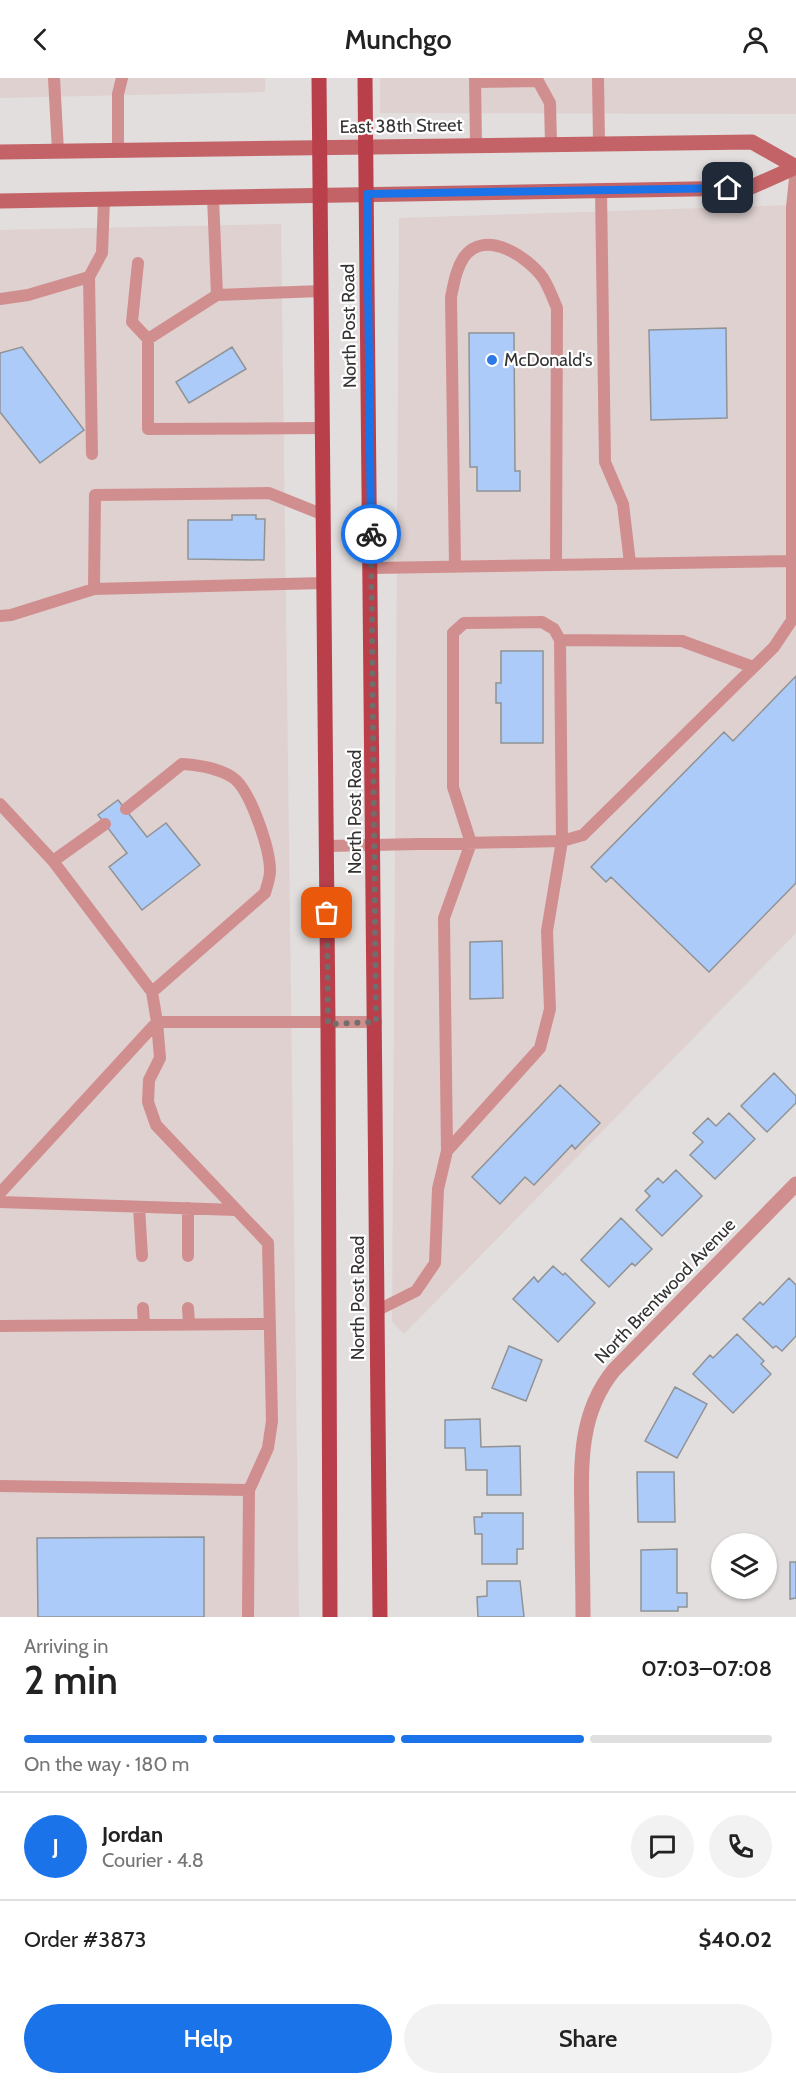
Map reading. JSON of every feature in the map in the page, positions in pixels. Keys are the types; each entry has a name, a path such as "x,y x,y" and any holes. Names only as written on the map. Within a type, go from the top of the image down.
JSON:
{"main road":[{"name":"North Post Road","path":"319,78 327,846 330,1617"},
{"name":"North Post Road","path":"365,78 375,845 380,1617"},
{"name":"East 38th Street","path":"0,152 599,142 752,142 796,167"},
{"path":"0,201 749,188 796,167"}],"street":[{"name":"North Brentwood Avenue","path":"583,1617 581,1457 584,1434 594,1400 614,1370 796,1184"}],"lane":[{"path":"54,78 58,151"},
{"path":"118,151 118,94 123,78"},
{"path":"598,78 599,142"},
{"path":"476,144 475,80 538,81 550,103 551,143"},
{"path":"327,846 562,841 583,835 774,646 792,620 792,207 796,167"},
{"path":"601,190 605,462 623,504 630,563"},
{"path":"213,197 217,295"},
{"path":"92,454 89,277 102,253 104,200"},
{"path":"455,566 451,297 456,272 465,256 476,247 493,245 512,250 543,278 557,308 556,565"},
{"path":"138,263 132,322 148,339 148,429 323,428"},
{"path":"0,300 28,295 89,277"},
{"path":"148,339 217,295 321,291"},
{"path":"94,589 95,495 269,493 324,515"},
{"path":"372,568 792,561"},
{"path":"0,616 11,615 94,589 324,583"},
{"path":"378,1310 416,1291 435,1263 438,1189 447,1151 444,918 471,843 453,787 453,633 464,623 542,622 554,629 560,640 562,841 547,931 550,1009 540,1048 447,1151"},
{"path":"560,640 682,641 753,667"},
{"path":"126,809 183,764 201,765 234,777 252,804 267,843 270,872 265,893 152,992"},
{"path":"0,804 53,861 152,992 160,1058 149,1080 148,1102 156,1125 268,1244 272,1421 268,1448 249,1490 248,1617"},
{"path":"53,861 105,824"},
{"path":"0,1192 157,1022 328,1024 376,1022"},
{"path":"0,1202 236,1209"},
{"path":"139,1207 142,1256"},
{"path":"188,1208 188,1256"},
{"path":"143,1308 144,1325"},
{"path":"188,1308 189,1324"},
{"path":"0,1326 270,1324"},
{"path":"0,1486 249,1490"}],"shaded area":[{"path":"0,78 265,78 265,92 0,98"},
{"path":"380,78 796,78 796,114 380,113"},
{"path":"796,205 796,933 404,1334 392,1322 399,218"},
{"path":"281,224 299,1617 0,1617 0,230"}],"building":[{"path":"726,328 727,418 651,420 649,330"},
{"path":"469,333 514,333 515,471 520,471 520,491 477,491 477,467 470,467"},
{"path":"22,347 84,430 40,463 0,412 0,353"},
{"path":"232,347 246,369 189,403 176,382"},
{"path":"232,515 256,515 256,519 265,519 264,560 188,559 188,520 232,520"},
{"path":"501,651 543,651 543,743 501,743 501,703 496,703 496,683 501,683"},
{"path":"796,676 796,883 709,972 611,877 606,882 591,867 724,732 733,741"},
{"path":"118,800 147,837 166,823 200,865 142,910 109,867 127,853 98,815"},
{"path":"502,941 503,998 470,999 470,942"},
{"path":"774,1073 796,1096 796,1103 767,1132 741,1106"},
{"path":"560,1085 600,1123 575,1149 572,1145 534,1185 525,1177 500,1204 472,1177"},
{"path":"729,1113 755,1139 715,1179 690,1155 703,1142 693,1133 708,1118 716,1126"},
{"path":"676,1170 702,1196 662,1236 636,1210 650,1196 645,1191 658,1178 663,1183"},
{"path":"621,1218 652,1249 635,1266 632,1263 609,1287 581,1260"},
{"path":"553,1266 563,1275 565,1273 595,1303 558,1342 513,1299 534,1277 538,1282"},
{"path":"789,1278 796,1285 796,1336 782,1351 776,1346 773,1348 743,1319 760,1302 763,1305"},
{"path":"737,1334 764,1361 761,1364 771,1374 733,1413 693,1374 710,1355 713,1358"},
{"path":"509,1346 542,1360 526,1401 492,1388"},
{"path":"675,1387 707,1404 677,1458 645,1441"},
{"path":"480,1419 481,1447 520,1446 521,1495 487,1495 487,1470 466,1470 465,1448 445,1448 445,1420"},
{"path":"637,1472 674,1472 675,1522 638,1522"},
{"path":"482,1513 523,1513 523,1549 517,1549 517,1564 482,1564 482,1534 475,1534 474,1517 482,1517"},
{"path":"204,1537 204,1617 38,1617 37,1538"},
{"path":"677,1549 677,1593 687,1593 687,1607 678,1607 678,1611 641,1611 641,1550"},
{"path":"790,1562 796,1562 796,1598 790,1599"},
{"path":"487,1581 520,1581 524,1617 478,1617 477,1597 487,1596"}],"way so far":[{"path":"327,913 328,1024 376,1022 371,534"}],"place":[{"name":"McDonald's","path":"492,360"}],"route":[{"path":"371,534 367,194 728,188"}]}
